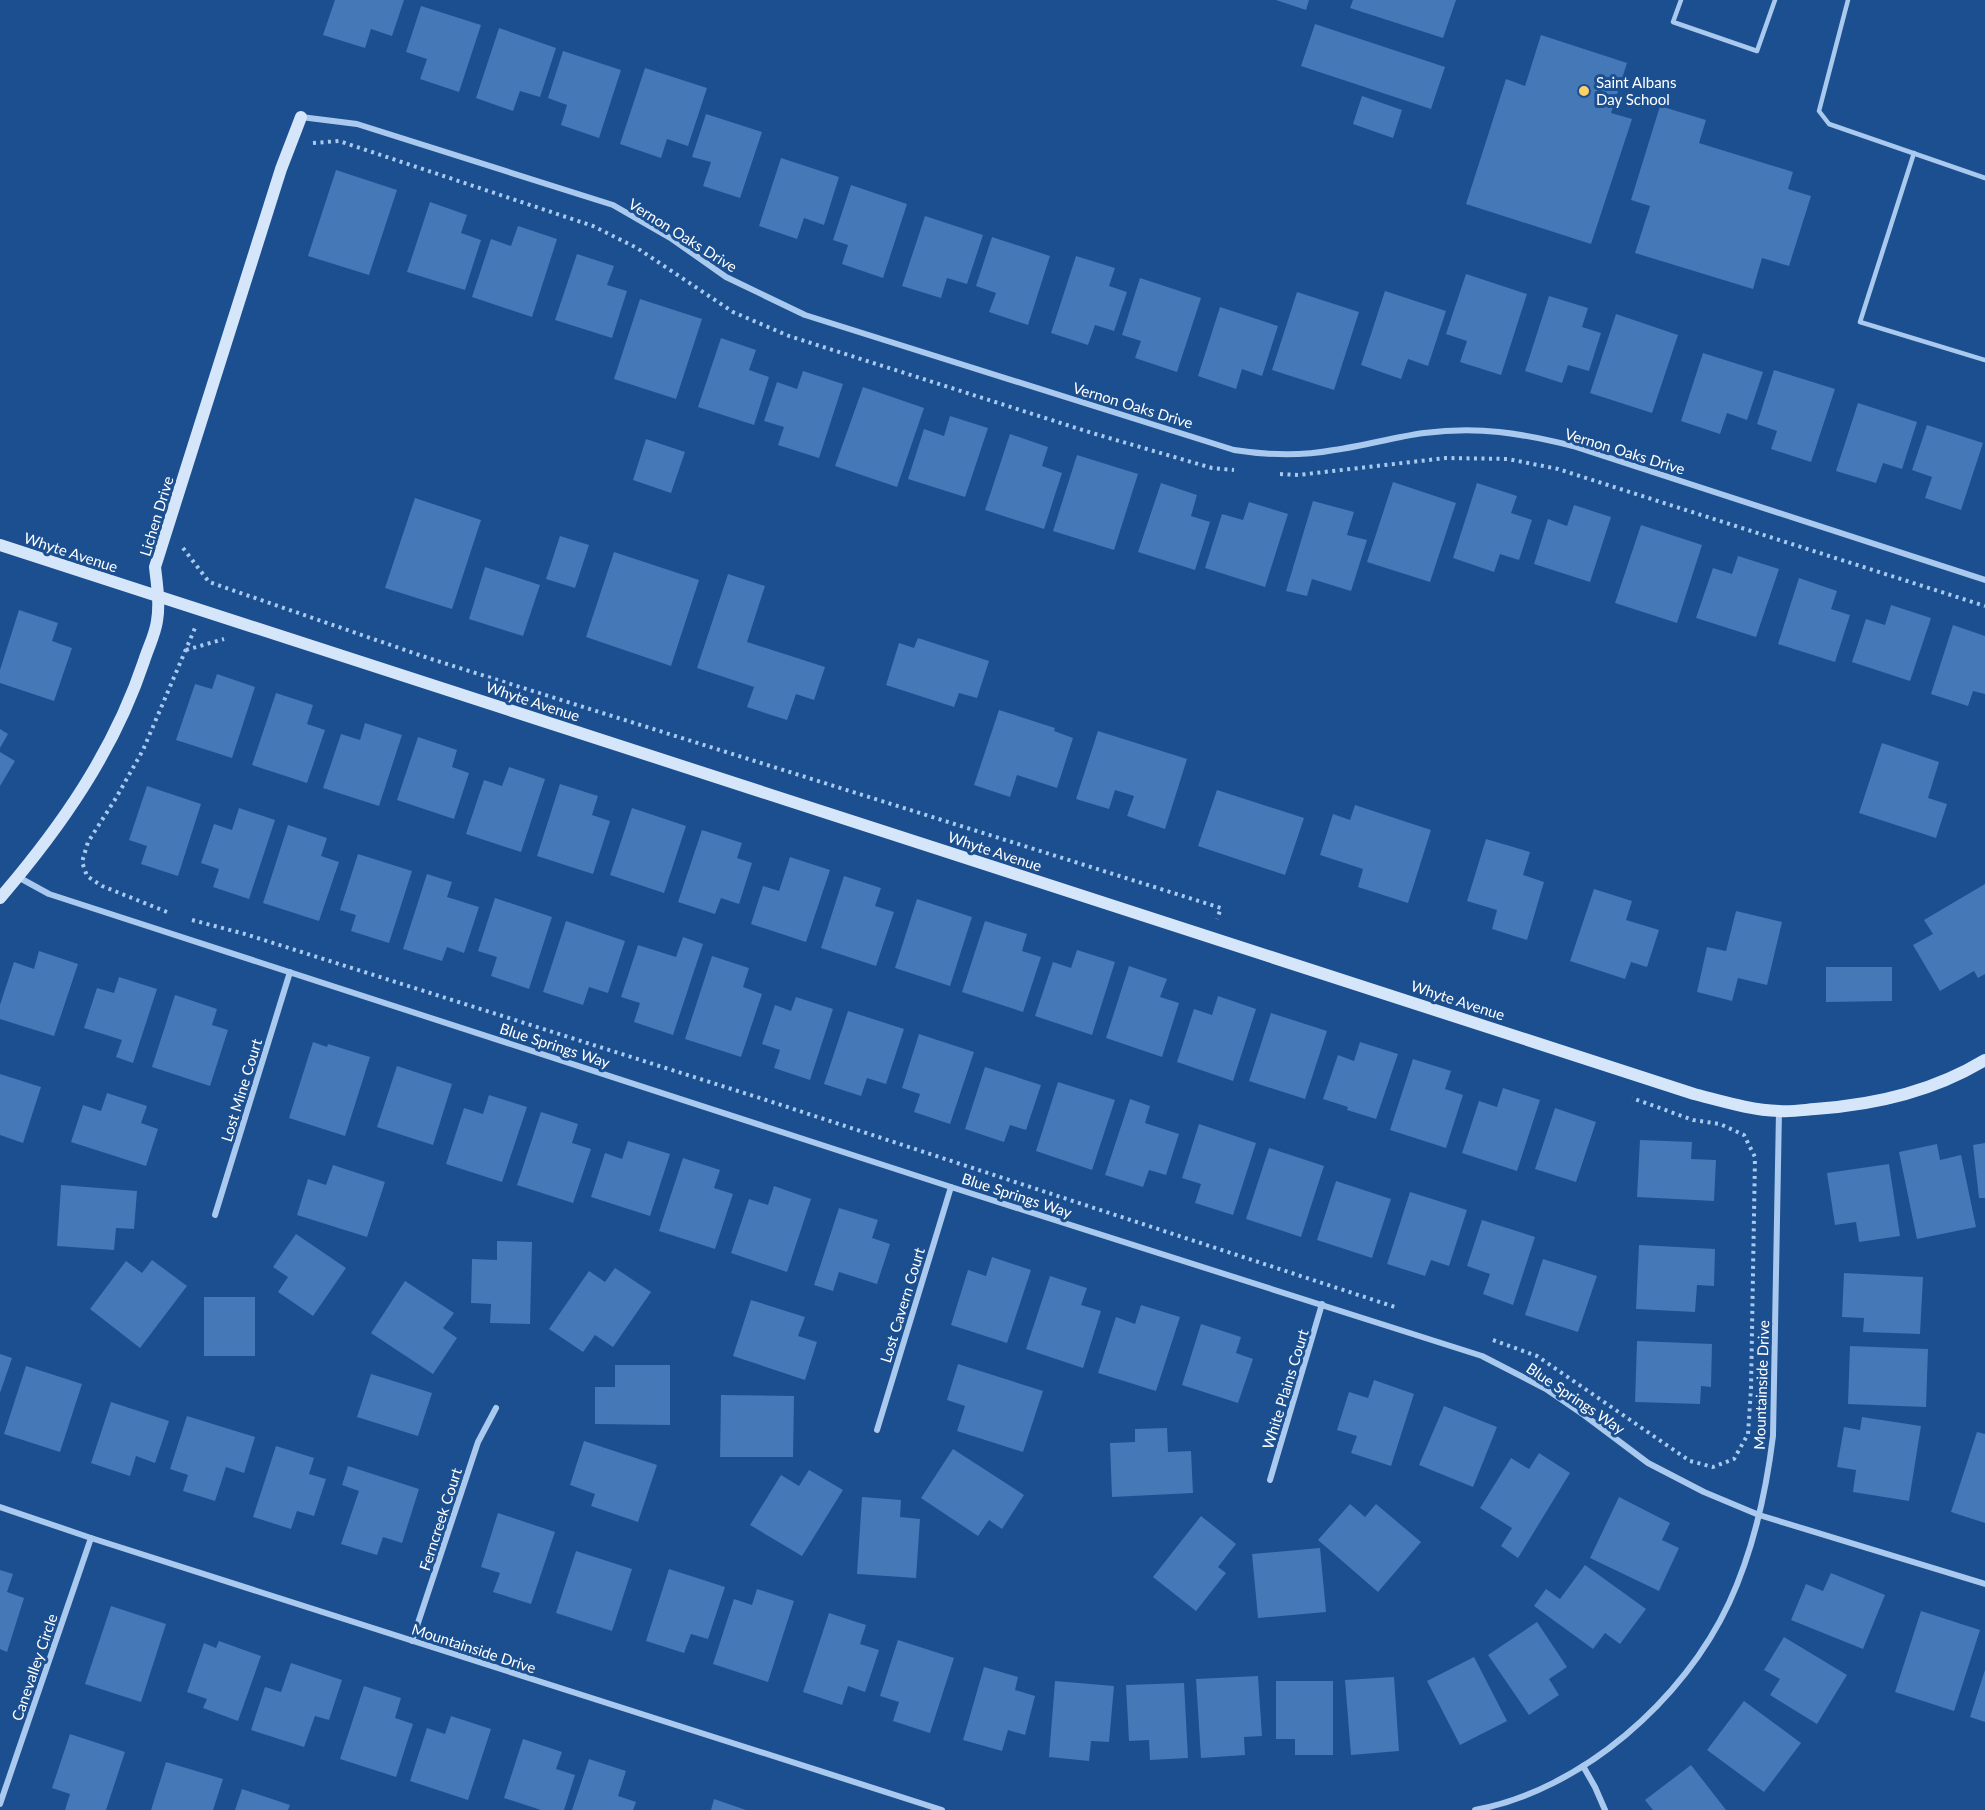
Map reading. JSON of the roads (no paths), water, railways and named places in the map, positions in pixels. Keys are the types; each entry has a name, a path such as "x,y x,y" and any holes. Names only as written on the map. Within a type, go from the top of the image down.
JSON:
{"street":[{"name":"Vernon Oaks Drive","path":"301,117 357,124 613,205 672,239 726,277 805,315 1234,450 1262,454 1331,451 1424,433 1473,429 1517,433 1573,446 1985,580"},
{"name":"Lichen Drive","path":"0,898 52,834 88,782 122,717 138,678 157,622 158,596 155,567 280,169 301,117"},
{"name":"Whyte Avenue","path":"0,545 1694,1094 1738,1106 1779,1111 1837,1107 1914,1093 1985,1060"},
{"name":"Blue Springs Way","path":"18,877 49,894 951,1187 1482,1356 1546,1389 1648,1463 1704,1492 1759,1515 1985,1584"},
{"name":"Lost Mine Court","path":"215,1215 290,972"},
{"name":"Mountainside Drive","path":"1475,1810 1519,1797 1556,1781 1617,1743 1661,1702 1699,1656 1729,1604 1746,1562 1759,1515 1770,1464 1773,1436 1779,1111"},
{"name":"Lost Cavern Court","path":"877,1430 951,1187"},
{"name":"White Plains Court","path":"1270,1480 1322,1304"},
{"name":"Ferncreek Court","path":"412,1641 478,1442 496,1408"},
{"name":"Mountainside Drive","path":"0,1507 942,1810"},
{"name":"Canevalley Circle","path":"0,1804 91,1538"},
{"path":"1583,1766 1605,1810"}],"lane":[{"path":"1681,0 1673,22 1757,51 1774,0"},
{"path":"1848,0 1819,111 1829,124 1985,178"},
{"path":"1914,153 1860,322 1985,360"}],"place":[{"name":"Saint Albans Day School","path":"1584,91"}]}
